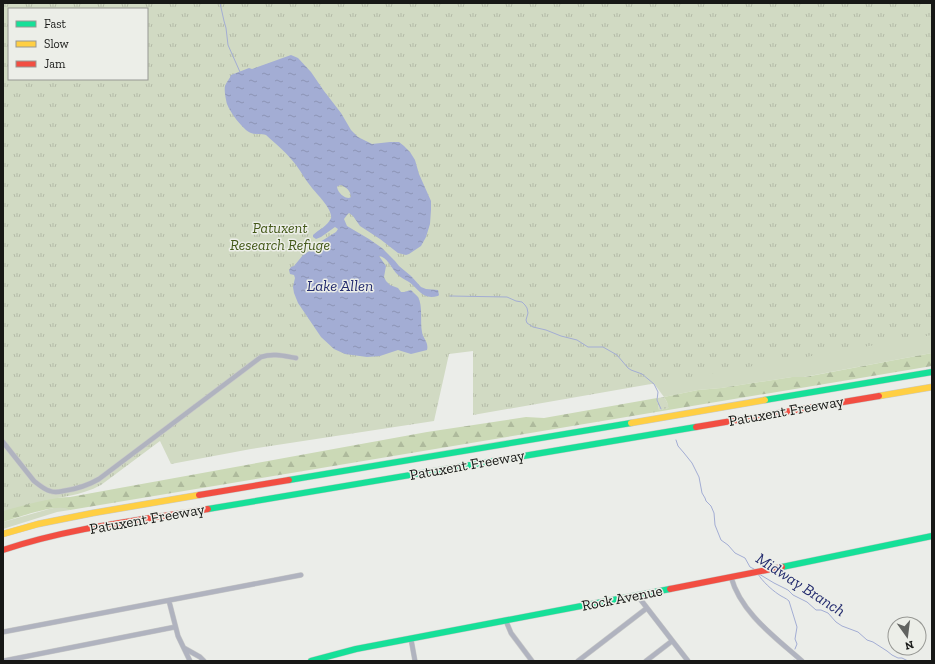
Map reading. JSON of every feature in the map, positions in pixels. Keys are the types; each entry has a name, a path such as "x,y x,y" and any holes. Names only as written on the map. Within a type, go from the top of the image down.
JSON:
{"main road":[{"name":"Patuxent Freeway","path":"3,534 44,523 93,513 932,372"},
{"name":"Patuxent Freeway","path":"3,550 56,535 133,521 932,387"},
{"name":"Rock Avenue","path":"311,661 356,649 638,597 752,572 932,536"}],"street":[{"path":"3,442 34,481 50,491 56,492 87,486 99,479 261,357 276,355 296,358"},
{"path":"3,632 301,575"},
{"path":"731,577 739,596 750,612 802,661"},
{"path":"638,597 688,661"},
{"path":"169,601 175,627 182,647 190,661"},
{"path":"578,661 647,608"},
{"path":"506,621 511,634 532,661"},
{"path":"3,660 175,627"},
{"path":"411,639 415,661"},
{"path":"646,661 672,641"},
{"path":"182,647 200,657 204,661"}],"green space":[{"name":"Patuxent Research Refuge","path":"3,3 932,3 932,335 473,415 473,351 449,354 434,421 251,449 171,464 160,441 101,485 93,489 78,494 37,502 3,511"},
{"path":"932,334 932,353 804,377 792,377 698,390 664,397 652,381"},
{"path":"932,353 932,366 70,510 65,508 48,509 3,522 3,506 50,498 70,497 427,432 526,417 544,418 657,398 659,410 668,408 664,397 698,390 792,377 805,377"},
{"path":"664,397 669,408 659,410 657,399"},
{"path":"59,507 67,507 70,510 57,512 3,529 3,522"}],"water":[{"name":"Lake Allen","path":"291,55 298,58 311,72 341,113 351,130 358,137 372,144 399,142 410,152 415,160 419,174 431,201 430,224 426,237 421,246 406,255 398,253 360,226 349,213 344,219 347,226 382,248 421,287 438,290 438,296 428,297 422,294 396,273 387,260 379,256 386,266 384,277 386,281 390,285 398,288 401,292 411,290 420,300 421,328 427,345 427,350 411,354 398,350 380,356 367,357 345,354 334,349 321,337 298,303 293,287 295,278 294,275 290,274 289,270 303,255 336,232 338,229 335,227 316,239 313,237 313,235 330,221 330,211 286,153 266,135 253,134 244,128 234,116 227,104 225,88 231,75 249,68 252,69","holes":["341,185 347,188 351,197 345,197 340,193 337,187"]}],"waterway":[{"name":"Midway Branch","path":"220,3 226,28 228,45 240,72"},
{"name":"Midway Branch","path":"450,296 507,297 522,302 527,308 527,323 533,327 577,340 588,347 603,347 617,355 628,368 642,374 654,384 658,392 657,400 661,409"},
{"name":"Midway Branch","path":"676,440 678,446 692,463 699,477 702,493 714,513 715,525 721,540 735,553 745,558 750,567 754,569"},
{"path":"758,574 770,588 789,601 797,627 795,639 797,644 795,649"},
{"name":"Midway Branch","path":"759,574 788,590 793,595 807,602 816,610 821,610 828,613 842,626 858,632 867,640 873,642 892,655 908,661"}],"traffic: fast":[{"path":"765,400 932,372"},
{"path":"289,480 631,423"},
{"path":"208,509 696,427"},
{"path":"782,567 932,536"},
{"path":"311,661 356,649 670,589"}],"traffic: slow":[{"path":"879,396 932,387"},
{"path":"631,423 765,400"},
{"path":"3,534 38,524 93,513 199,495"}],"traffic: jam":[{"path":"696,427 879,396"},
{"path":"199,495 289,480"},
{"path":"3,550 28,542 78,530 208,509"},
{"path":"670,589 782,567"}]}
